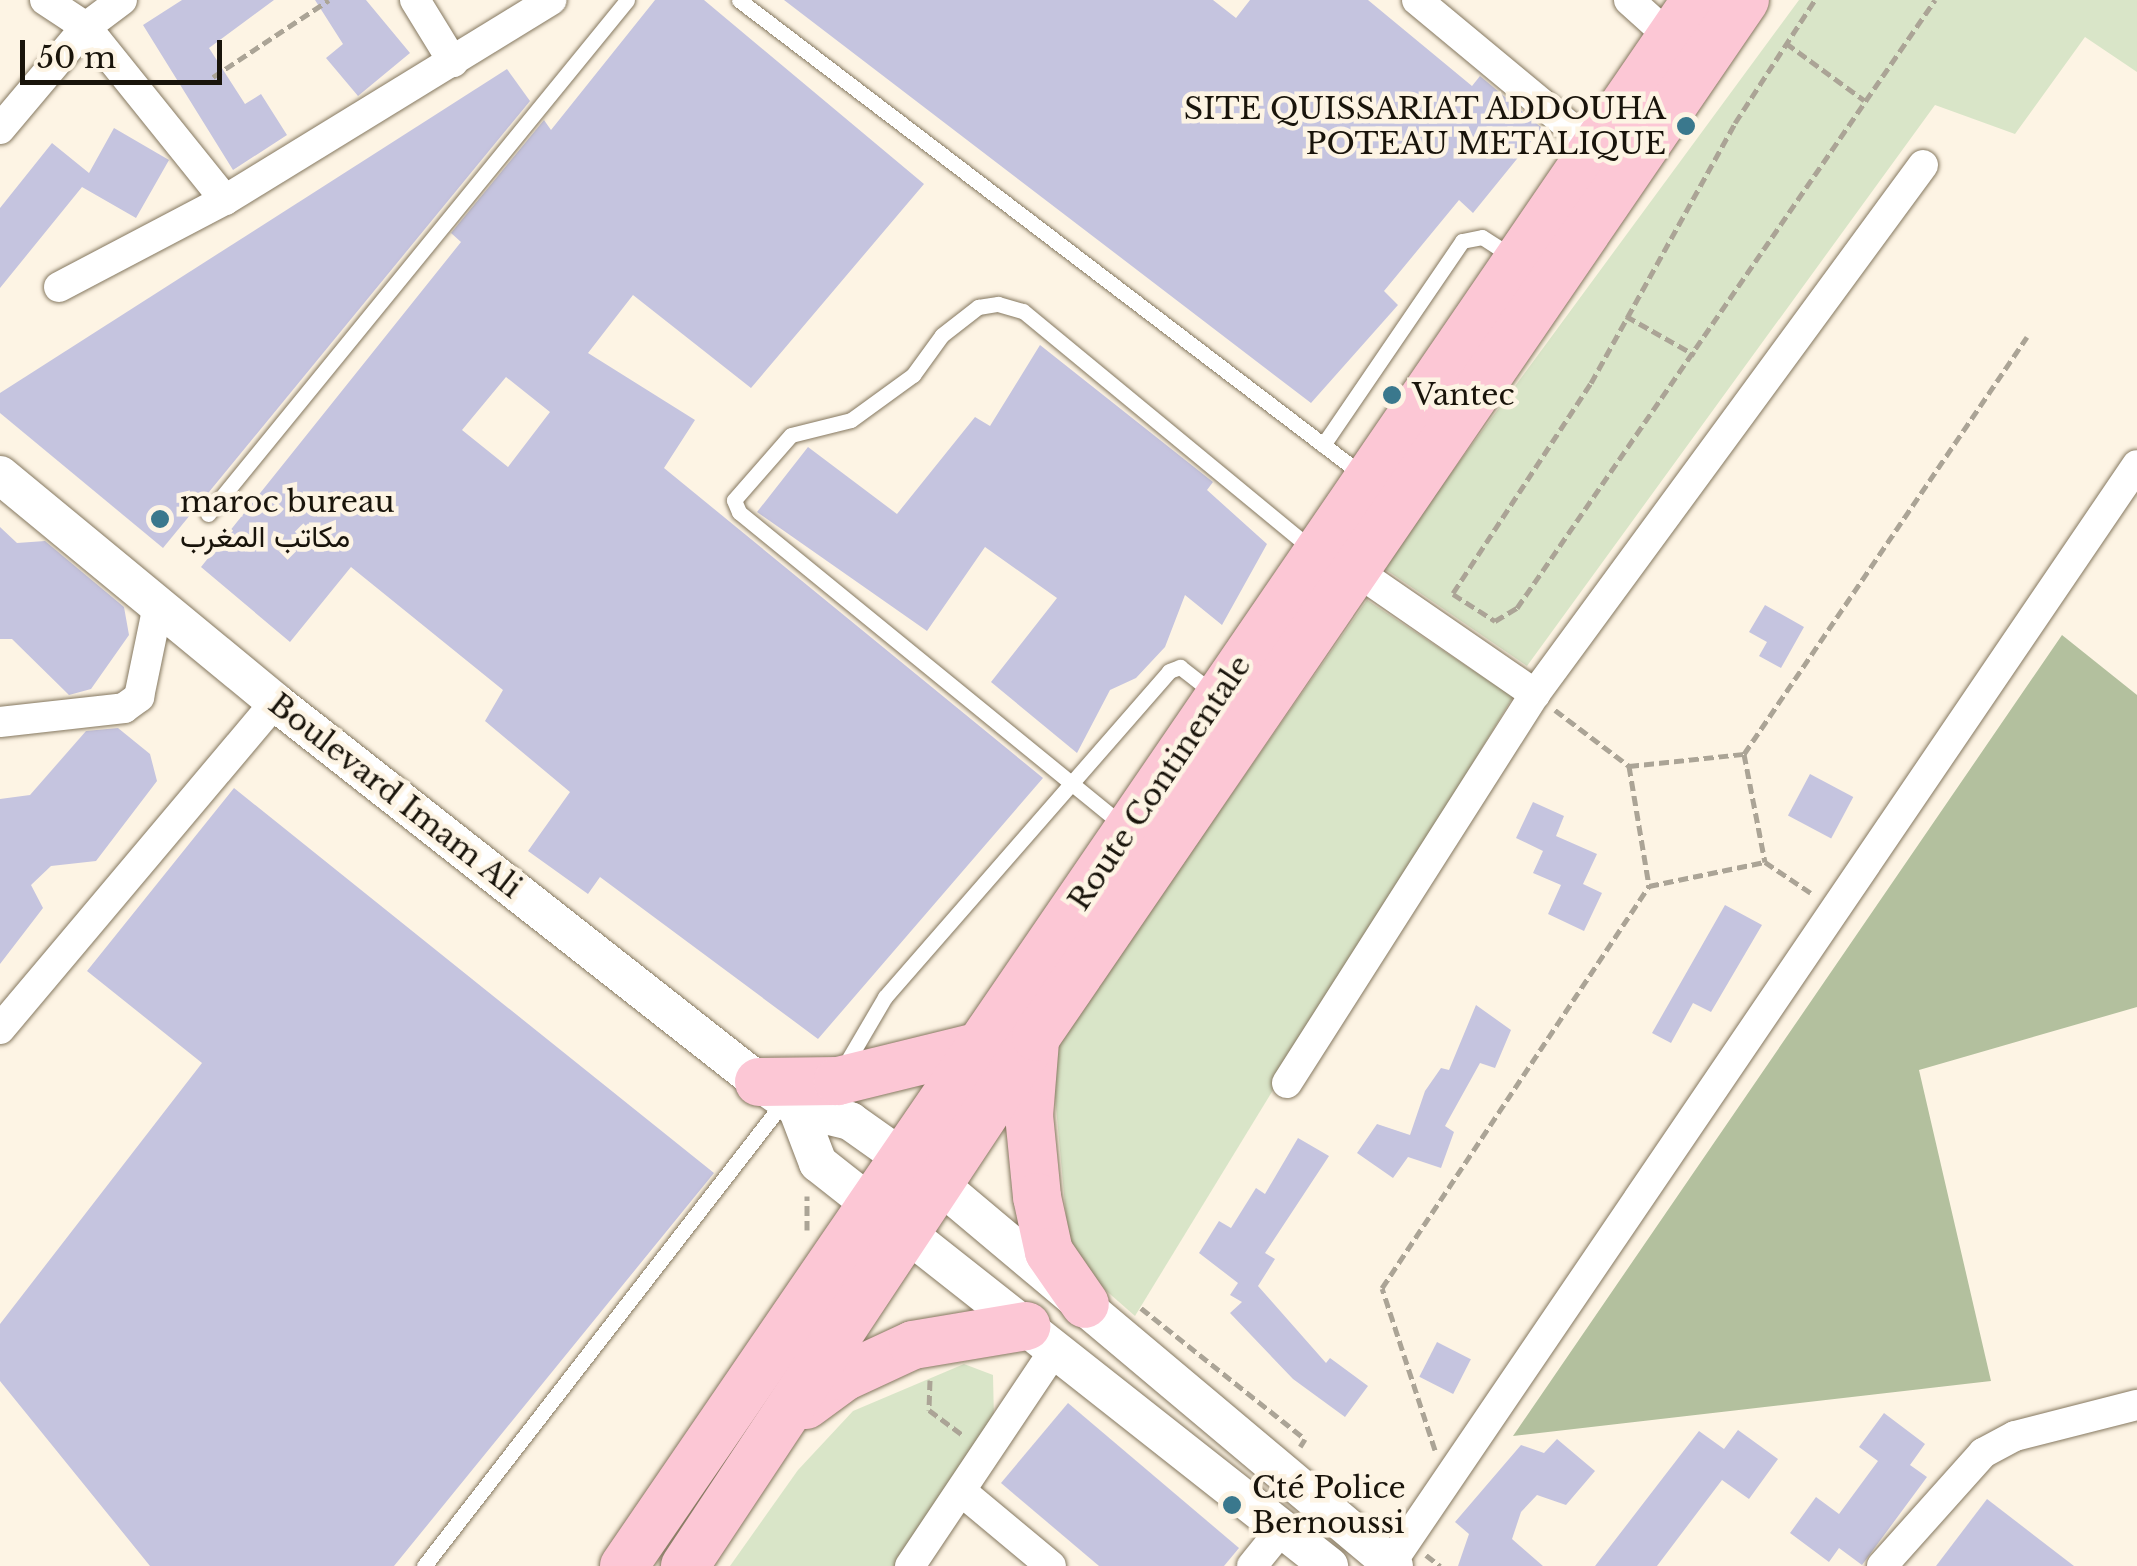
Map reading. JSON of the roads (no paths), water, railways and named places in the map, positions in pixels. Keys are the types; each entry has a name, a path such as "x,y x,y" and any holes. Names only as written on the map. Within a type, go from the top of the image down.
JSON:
{"main road":[{"name":"Route Continentale","path":"624,1566 921,1170 1036,1037 1336,562 1745,0"},
{"name":"Route Continentale","path":"921,1170 981,1046 1218,698 1336,562 1367,479 1683,18"},
{"path":"1036,1037 1030,1115 1037,1197 1049,1252 1085,1304"},
{"path":"780,1096 981,1046"},
{"name":"Route Continentale","path":"684,1566 784,1424 888,1219"},
{"path":"784,1424 844,1377 931,1340 1041,1338"}],"street":[{"path":"44,0 86,28 225,200"},
{"path":"0,129 86,28 122,0"},
{"path":"415,0 453,62"},
{"path":"60,287 225,200 552,0"},
{"path":"1417,0 1594,148"},
{"path":"1629,0 1683,18"},
{"path":"1287,1083 1535,694 1923,165"},
{"path":"780,1096 850,1121 921,1170 1392,1565 1839,912 2137,465"},
{"name":"Boulevard Imam Ali","path":"0,475 275,702 780,1096"},
{"path":"1336,562 1535,694"},
{"path":"0,722 124,708 139,697 158,606"},
{"path":"0,1029 275,702"},
{"path":"780,1096 818,1163 1329,1566"},
{"path":"910,1566 987,1452 1041,1338"},
{"path":"1882,1566 1971,1465 2000,1442 2137,1405"},
{"path":"961,1490 1052,1566"},
{"path":"1252,1566 1282,1528"}],"lane":[{"path":"208,514 627,0"},
{"path":"739,0 1367,479"},
{"path":"1322,446 1462,242 1482,236 1517,260"},
{"path":"1128,829 739,512 734,500 791,436 851,420 913,374 942,335 978,307 998,304 1024,311 1336,562"},
{"path":"838,1081 852,1045 885,997 1169,671 1180,668 1218,698"},
{"path":"424,1566 780,1096"}],"place":[{"name":"SITE QUISSARIAT ADDOUHA POTEAU METALIQUE","path":"1686,126"},
{"name":"Vantec","path":"1392,395"},
{"name":"maroc bureau مكاتب المغرب","path":"160,519"},
{"name":"Cté Police Bernoussi","path":"1232,1505"}]}
